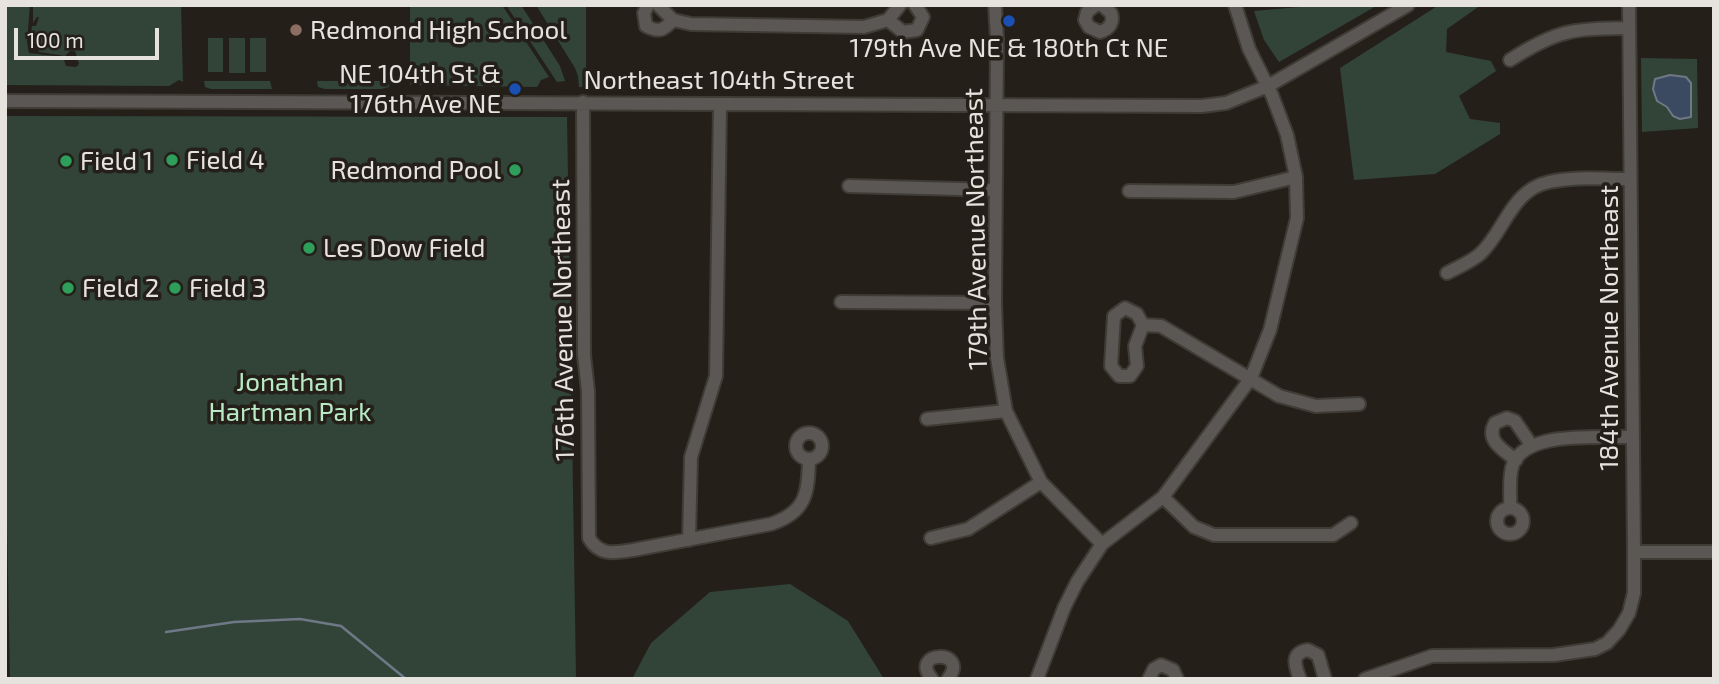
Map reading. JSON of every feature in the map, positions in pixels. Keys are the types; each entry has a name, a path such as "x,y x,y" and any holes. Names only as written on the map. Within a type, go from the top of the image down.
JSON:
{"street":[{"path":"648,5 643,13 646,26 659,30 665,29 664,12 708,26 864,27 888,20 899,8"},
{"path":"888,20 903,32 913,32 921,26 922,13 915,5"},
{"name":"179th Avenue Northeast","path":"995,5 995,303 997,358 1006,411 1041,482 1102,544"},
{"path":"1096,5 1089,8 1085,20 1092,30 1100,32 1108,28 1112,21 1111,13 1102,5"},
{"path":"1037,679 1064,608 1102,544 1163,497 1251,378 1270,330 1297,218 1296,177 1287,135 1268,86 1249,49 1235,5"},
{"name":"Northeast 104th Street","path":"5,101 1202,106 1226,103 1268,86 1408,5"},
{"name":"184th Avenue Northeast","path":"1365,679 1432,656 1566,654 1595,649 1607,643 1619,630 1629,612 1634,593 1634,552 1629,5"},
{"path":"1510,60 1538,42 1572,30 1629,28"},
{"name":"176th Avenue Northeast","path":"583,102 584,355 589,538 599,551 614,553 689,540"},
{"path":"720,104 716,376 691,457 689,540 785,519 805,499 809,460"},
{"path":"1129,191 1234,192 1296,177"},
{"path":"1447,273 1479,256 1493,240 1513,204 1546,182 1630,179"},
{"path":"849,186 996,190"},
{"path":"841,302 995,303"},
{"path":"1125,308 1137,314 1143,325 1135,346 1137,366 1130,376 1119,376 1111,366 1114,316 1125,308"},
{"path":"1143,325 1161,326 1279,396 1317,406 1359,404"},
{"path":"927,419 1006,411"},
{"path":"1516,460 1492,438 1491,430 1495,422 1507,418 1515,421 1532,446"},
{"path":"1510,508 1511,477 1516,460 1532,446 1562,439 1632,437"},
{"path":"931,538 968,529 1041,482"},
{"path":"1163,497 1194,527 1214,535 1333,535 1351,523"},
{"path":"1634,552 1714,552"},
{"path":"1300,679 1295,668 1295,659 1300,652 1308,650 1318,655 1325,679"},
{"path":"932,679 927,667 931,659 938,656 946,657 952,663 953,671 949,679"},
{"path":"1149,679 1153,669 1161,665 1173,670 1177,679"}],"green space":[{"path":"5,5 30,5 27,42 29,53 63,57 66,66 76,67 79,64 75,51 70,51 65,56 39,52 38,47 32,49 31,44 38,42 30,42 32,26 36,26 39,17 33,23 33,5 181,5 183,82 179,80 169,86 5,85"},
{"path":"410,5 502,5 549,77 541,80 537,87 410,85"},
{"path":"506,5 521,5 560,66 565,81 557,82"},
{"path":"536,5 586,5 586,87 579,87 575,68"},
{"path":"1322,5 1378,5 1279,62 1264,40 1254,11"},
{"path":"1439,5 1481,5 1447,29 1446,52 1491,61 1496,71 1459,96 1470,119 1500,123 1500,134 1435,174 1354,180 1340,68"},
{"path":"208,38 223,38 223,72 208,72"},
{"path":"229,38 245,38 245,73 229,73"},
{"path":"250,38 266,38 266,72 250,72"},
{"path":"1641,58 1697,59 1698,128 1642,132"},
{"path":"204,81 270,81 272,89 211,89 205,87"},
{"path":"317,81 390,81 389,87 381,89 325,89 318,87"},
{"name":"Jonathan Hartman Park","path":"5,116 567,117 576,679 10,679 5,419"},
{"path":"790,584 848,621 884,679 632,679 651,643 710,592"}],"water":[{"path":"1670,75 1686,77 1691,83 1691,117 1680,119 1673,116 1667,107 1657,101 1653,89 1655,79"}],"waterway":[{"path":"166,632 234,622 300,619 341,626 406,679"}],"place":[{"name":"179th Ave NE & 180th Ct NE","path":"1009,21"},
{"name":"Redmond High School","path":"296,30"},
{"name":"NE 104th St & 176th Ave NE","path":"515,89"},
{"name":"Field 4","path":"172,160"},
{"name":"Field 1","path":"66,161"},
{"name":"Redmond Pool","path":"515,170"},
{"name":"Les Dow Field","path":"309,248"},
{"name":"Field 2","path":"68,288"},
{"name":"Field 3","path":"175,288"}]}
